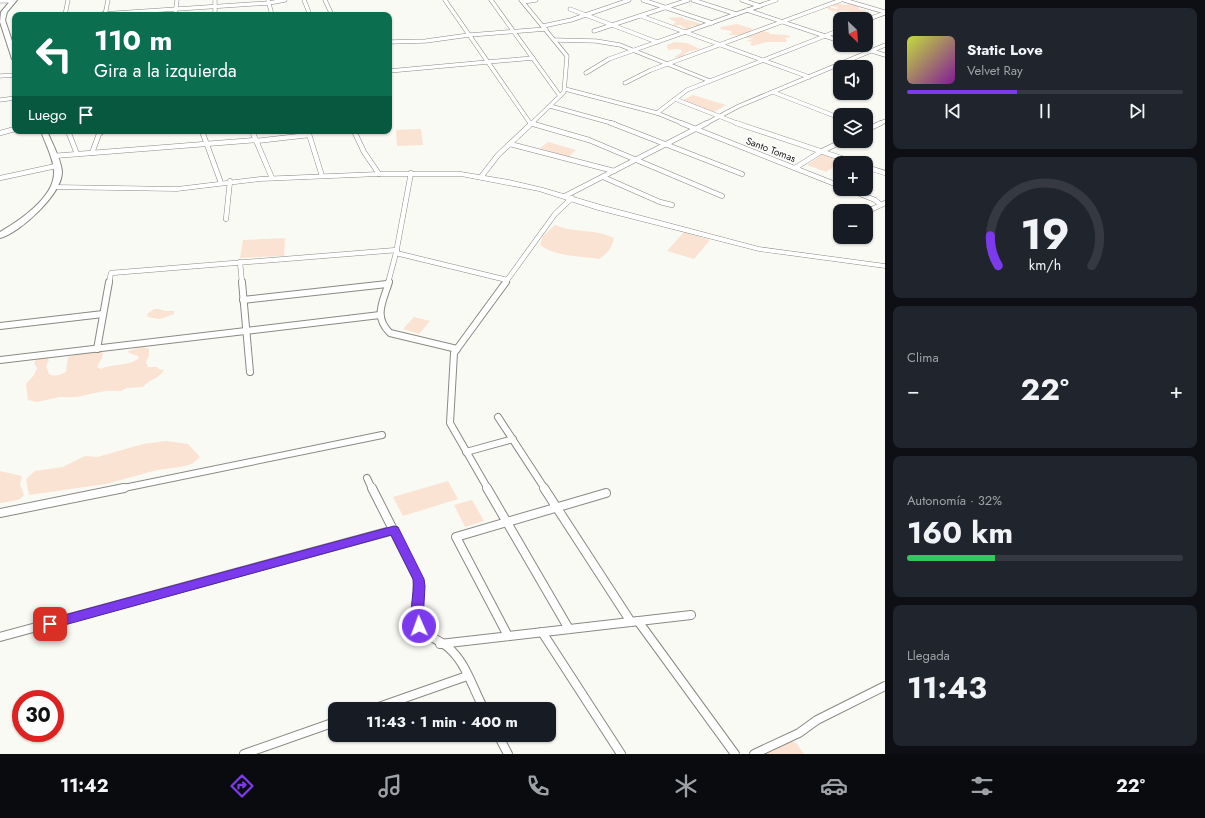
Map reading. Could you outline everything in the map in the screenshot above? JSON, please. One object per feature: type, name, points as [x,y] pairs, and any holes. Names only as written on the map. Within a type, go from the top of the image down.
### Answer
[{"type":"main road","points":[[12,50],[2,20],[3,14],[14,0]]},
{"type":"main road","points":[[0,236],[29,214],[47,197],[54,187],[58,176],[45,134]]},
{"type":"street","points":[[0,1],[14,0]]},
{"type":"street","points":[[66,12],[68,0]]},
{"type":"street","points":[[104,0],[104,12]]},
{"type":"street","points":[[105,12],[108,0]]},
{"type":"street","points":[[175,12],[177,0]]},
{"type":"street","points":[[215,0],[215,12]]},
{"type":"street","points":[[128,12],[285,0]]},
{"type":"street","points":[[304,0],[309,12]]},
{"type":"street","points":[[325,0],[331,12]]},
{"type":"street","points":[[445,0],[531,124],[589,140],[722,196]]},
{"type":"street","points":[[491,0],[560,96]]},
{"type":"street","points":[[522,1],[536,0]]},
{"type":"street","points":[[543,26],[566,22],[585,14],[629,0]]},
{"type":"street","points":[[643,0],[712,23]]},
{"type":"street","points":[[594,31],[688,0]]},
{"type":"street","points":[[693,0],[736,14]]},
{"type":"street","points":[[742,0],[760,6]]},
{"type":"street","points":[[586,73],[604,61],[776,0]]},
{"type":"street","points":[[625,83],[642,74],[668,64],[842,0],[885,13]]},
{"type":"street","points":[[268,1],[271,12]]},
{"type":"street","points":[[481,177],[498,155],[550,106],[565,89],[567,56],[522,1]]},
{"type":"street","points":[[570,9],[657,42]]},
{"type":"street","points":[[747,10],[833,39]]},
{"type":"street","points":[[873,17],[885,13]]},
{"type":"street","points":[[641,16],[809,77]]},
{"type":"street","points":[[392,42],[426,41],[469,35],[546,29]]},
{"type":"street","points":[[657,114],[687,90],[833,33]]},
{"type":"street","points":[[555,40],[606,42],[634,50],[710,81]]},
{"type":"street","points":[[873,50],[885,45]]},
{"type":"street","points":[[568,629],[450,423],[454,353],[568,197],[614,171],[739,106],[869,52]]},
{"type":"street","points":[[873,52],[885,55]]},
{"type":"street","points":[[392,71],[534,58]]},
{"type":"street","points":[[0,76],[12,75]]},
{"type":"street","name":"Santo Tomas","points":[[565,89],[657,114],[833,183]]},
{"type":"street","points":[[773,92],[833,115]]},
{"type":"street","points":[[0,100],[12,98]]},
{"type":"street","points":[[675,99],[719,117],[836,156]]},
{"type":"street","points":[[550,106],[616,124],[742,174]]},
{"type":"street","points":[[873,126],[885,121]]},
{"type":"street","points":[[0,133],[12,131]]},
{"type":"street","points":[[69,134],[77,154]]},
{"type":"street","points":[[92,153],[99,134]]},
{"type":"street","points":[[203,134],[221,183]]},
{"type":"street","points":[[253,134],[272,178]]},
{"type":"street","points":[[53,156],[256,141],[302,134]]},
{"type":"street","points":[[308,134],[322,176]]},
{"type":"street","points":[[355,134],[364,152],[378,174]]},
{"type":"street","points":[[510,144],[614,171]]},
{"type":"street","points":[[795,168],[833,146]]},
{"type":"street","points":[[0,178],[56,166]]},
{"type":"street","points":[[873,169],[885,173]]},
{"type":"street","points":[[411,173],[396,251],[380,315],[382,325],[390,333],[457,349]]},
{"type":"street","points":[[54,187],[172,189],[230,181],[272,178],[411,173],[452,174],[481,177],[528,186],[602,208],[759,249],[885,266]]},
{"type":"street","points":[[603,177],[660,202],[672,205]]},
{"type":"street","points":[[226,219],[230,181]]},
{"type":"street","points":[[865,196],[884,203]]},
{"type":"street","points":[[873,208],[884,203]]},
{"type":"street","points":[[97,349],[111,273],[396,251],[507,280]]},
{"type":"street","points":[[240,262],[245,331],[250,372]]},
{"type":"street","points":[[243,300],[387,284]]},
{"type":"street","points":[[0,326],[104,314]]},
{"type":"street","points":[[0,360],[380,315]]},
{"type":"street","points":[[498,417],[557,508],[635,621],[735,754]]},
{"type":"street","points":[[0,513],[382,435]]},
{"type":"street","points":[[466,452],[513,439]]},
{"type":"street","points":[[367,478],[418,579],[417,621],[419,626],[424,633],[452,651],[480,702]]},
{"type":"street","points":[[508,636],[456,537],[606,493]]},
{"type":"street","points":[[0,637],[394,530]]},
{"type":"street","points":[[440,644],[691,615]]},
{"type":"street","points":[[542,632],[621,754]]},
{"type":"street","points":[[393,702],[466,676]]},
{"type":"street","points":[[754,754],[799,733],[817,720],[885,686]]},
{"type":"street","points":[[244,754],[328,724]]},
{"type":"street","points":[[502,742],[508,754]]},
{"type":"shaded area","points":[[832,1],[844,5],[854,4],[858,5],[859,9],[867,11],[835,12],[828,9],[827,6],[836,9],[839,8],[832,6]]},
{"type":"shaded area","points":[[682,17],[684,19],[702,24],[697,26],[689,25],[692,27],[687,29],[680,25],[672,26],[676,22],[668,18]]},
{"type":"shaded area","points":[[737,24],[753,29],[744,35],[758,30],[768,32],[770,34],[787,35],[791,37],[785,38],[787,41],[786,42],[767,42],[752,46],[750,44],[753,42],[746,41],[754,38],[740,38],[742,35],[728,35],[732,33],[731,31],[720,29],[721,27]]},
{"type":"shaded area","points":[[674,42],[687,43],[700,49],[687,52],[681,58],[674,57],[681,53],[682,50],[668,50],[667,45]]},
{"type":"shaded area","points":[[693,95],[726,105],[714,112],[681,101]]},
{"type":"shaded area","points":[[421,129],[423,145],[397,146],[396,130]]},
{"type":"shaded area","points":[[548,142],[576,150],[568,157],[540,148]]},
{"type":"shaded area","points":[[823,154],[833,158],[833,167],[826,172],[807,165]]},
{"type":"shaded area","points":[[555,225],[607,235],[614,238],[613,242],[609,250],[599,259],[553,252],[540,245],[543,236]]},
{"type":"shaded area","points":[[684,232],[710,240],[694,259],[667,251]]},
{"type":"shaded area","points":[[285,238],[284,256],[240,258],[243,240]]},
{"type":"shaded area","points":[[154,309],[174,311],[174,314],[160,319],[148,317],[147,314]]},
{"type":"shaded area","points":[[414,317],[430,321],[419,334],[403,329]]},
{"type":"shaded area","points":[[142,347],[149,349],[149,355],[146,362],[148,367],[157,367],[164,370],[159,376],[148,382],[143,387],[126,388],[121,391],[105,391],[76,397],[60,397],[37,402],[28,400],[26,384],[34,375],[37,368],[34,363],[37,357],[47,357],[49,360],[46,366],[49,374],[60,375],[66,372],[68,357],[88,352],[103,352],[102,358],[97,367],[101,369],[135,361],[139,358],[138,356],[129,353],[128,351]]},
{"type":"shaded area","points":[[166,441],[188,444],[200,457],[192,464],[157,470],[106,484],[29,495],[26,479],[35,471],[63,467],[85,456],[97,457],[143,444]]},
{"type":"shaded area","points":[[0,471],[22,476],[20,484],[24,495],[20,499],[0,503]]},
{"type":"shaded area","points":[[448,481],[458,499],[403,516],[393,497]]},
{"type":"shaded area","points":[[472,500],[484,521],[465,527],[454,505]]},
{"type":"shaded area","points":[[789,740],[797,744],[804,754],[755,754]]},
{"type":"route","points":[[50,624],[394,530],[418,579],[417,621],[419,626]]}]
